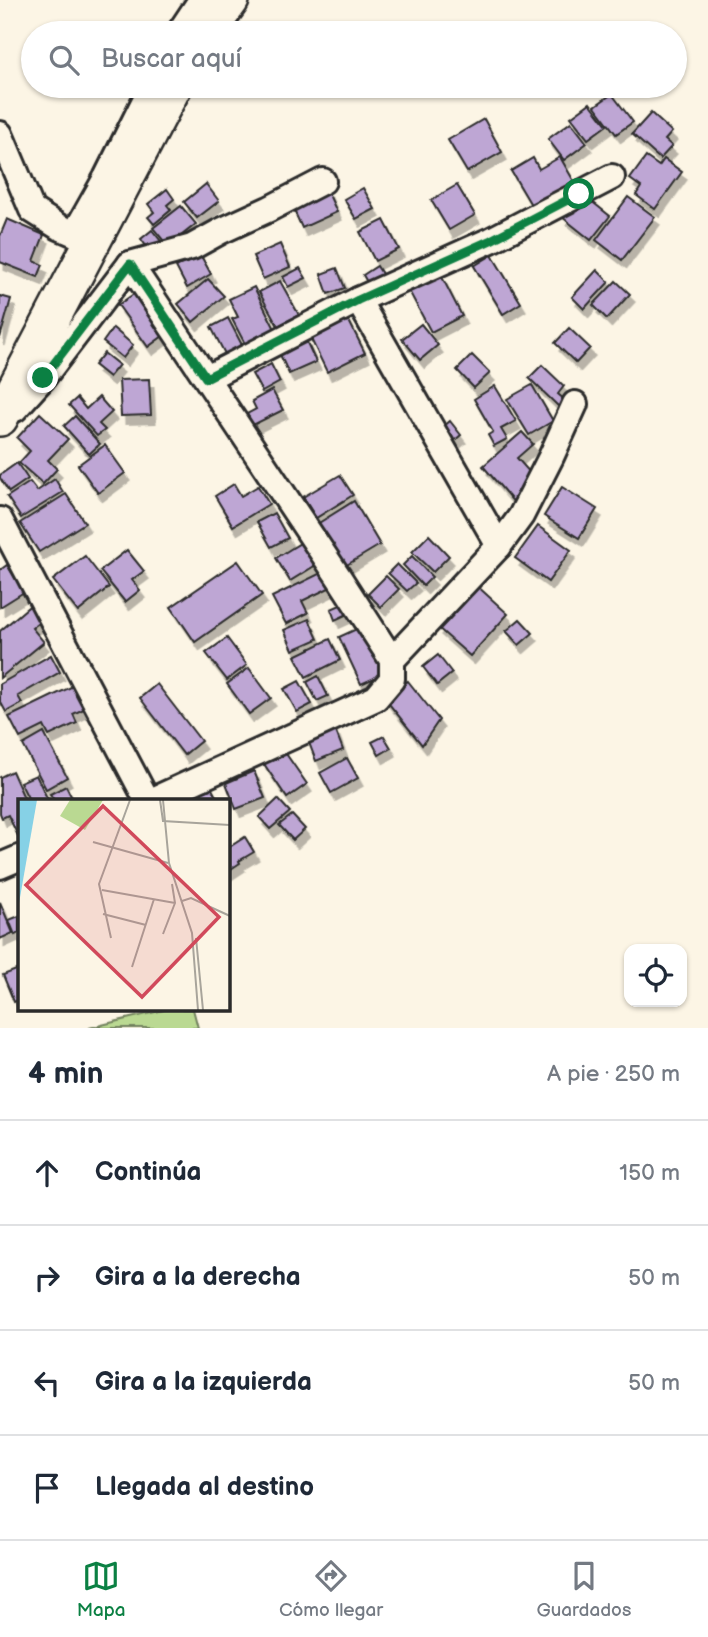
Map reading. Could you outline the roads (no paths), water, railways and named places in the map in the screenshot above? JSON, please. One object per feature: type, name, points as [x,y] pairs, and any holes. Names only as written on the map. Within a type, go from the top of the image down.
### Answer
[{"type":"highway","points":[[215,21],[231,0]]},
{"type":"highway","points":[[0,418],[84,237],[167,98]]},
{"type":"street","points":[[187,21],[201,0]]},
{"type":"street","points":[[0,134],[32,210],[59,228],[84,237],[147,98]]},
{"type":"street","points":[[206,378],[358,300],[491,240],[612,177]]},
{"type":"street","points":[[0,425],[43,378],[130,264],[192,247],[323,181]]},
{"type":"street","points":[[130,264],[392,660],[392,679],[376,698],[155,799]]},
{"type":"street","points":[[358,300],[499,546]]},
{"type":"street","points":[[392,660],[499,546],[521,516],[575,404]]},
{"type":"street","points":[[0,520],[146,799]]},
{"type":"street","points":[[0,866],[18,858]]}]
